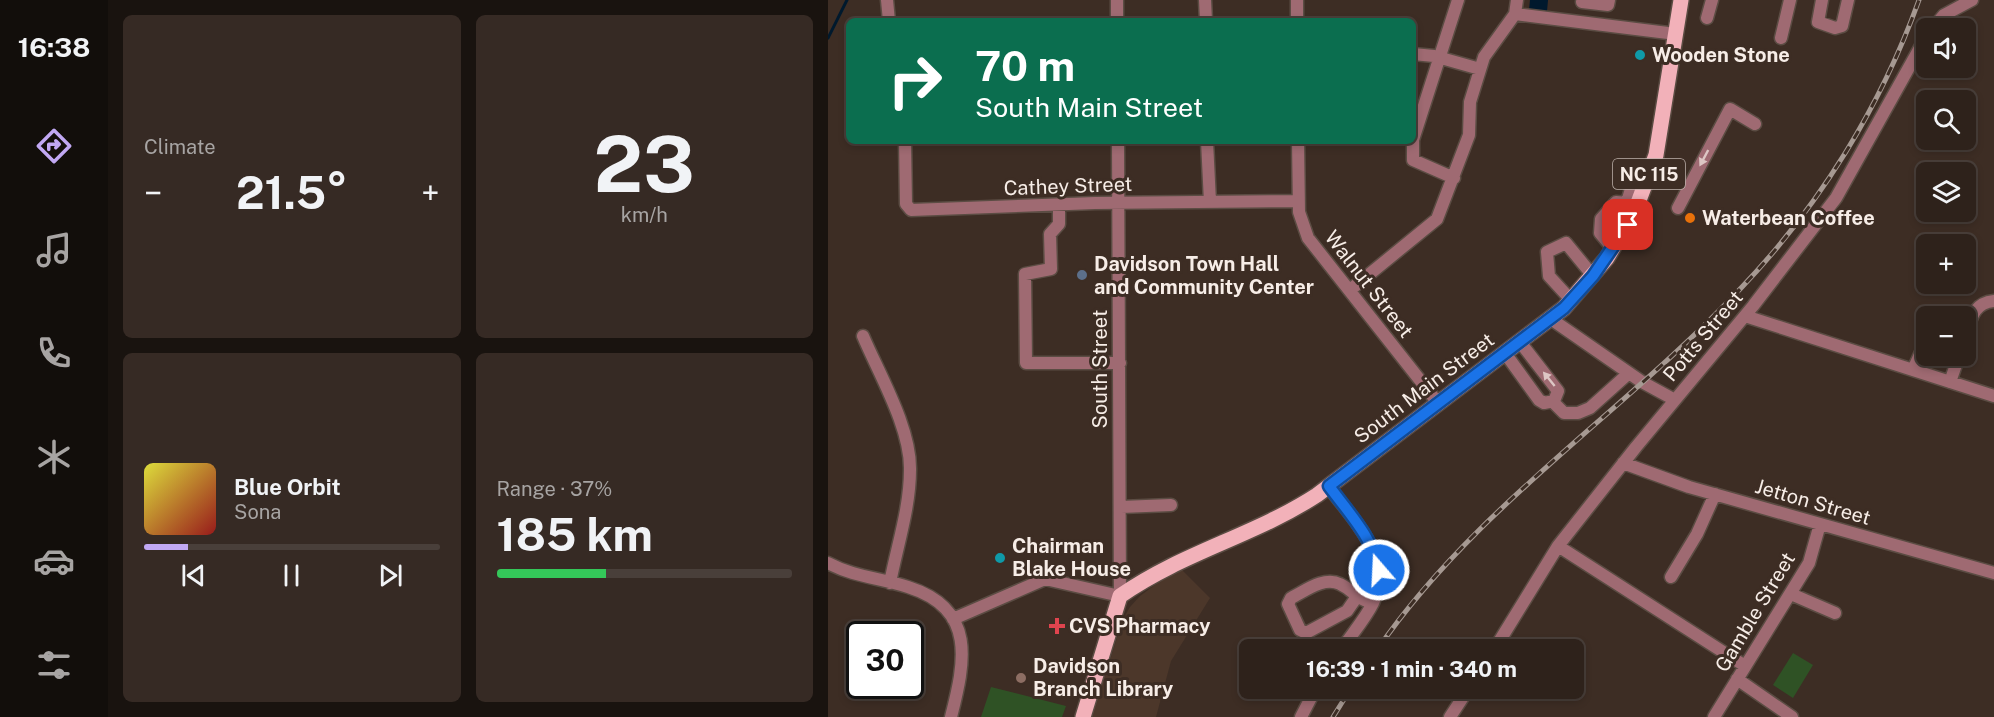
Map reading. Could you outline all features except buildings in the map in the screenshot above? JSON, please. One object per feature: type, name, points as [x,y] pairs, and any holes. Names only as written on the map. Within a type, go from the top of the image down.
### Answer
[{"type":"main road","name":"South Main Street","points":[[1120,596],[1182,559],[1277,520],[1329,486],[1551,319],[1571,300],[1613,249],[1633,203],[1648,177],[1662,125],[1682,0]]},
{"type":"main road","points":[[1083,717],[1120,596]]},
{"type":"street","points":[[887,0],[889,18]]},
{"type":"street","points":[[1117,0],[1118,18]]},
{"type":"street","points":[[1205,0],[1206,18]]},
{"type":"street","points":[[1297,0],[1297,18]]},
{"type":"street","points":[[1416,132],[1458,0]]},
{"type":"street","points":[[1350,290],[1432,225],[1444,205],[1469,135],[1470,102],[1484,57],[1515,14],[1517,0]]},
{"type":"street","points":[[1579,23],[1582,1],[1608,5],[1609,0]]},
{"type":"street","points":[[1707,18],[1712,0]]},
{"type":"street","points":[[1781,38],[1790,0]]},
{"type":"street","points":[[1822,0],[1818,22],[1835,28],[1842,26],[1848,0]]},
{"type":"street","points":[[1941,18],[1972,0]]},
{"type":"street","points":[[1515,14],[1676,34]]},
{"type":"street","points":[[1416,54],[1440,58],[1480,69]]},
{"type":"street","name":"Potts Street","points":[[1501,639],[1558,546],[1623,463],[1745,316],[1841,190],[1916,55]]},
{"type":"street","points":[[1678,208],[1730,109],[1755,124]]},
{"type":"street","name":"Cathey Street","points":[[905,144],[906,204],[911,210],[1119,203],[1298,201]]},
{"type":"street","name":"South Street","points":[[1118,144],[1120,596]]},
{"type":"street","points":[[1207,144],[1210,202]]},
{"type":"street","name":"Walnut Street","points":[[1298,144],[1298,201],[1302,223],[1308,238],[1438,403]]},
{"type":"street","points":[[1413,144],[1413,160],[1454,178]]},
{"type":"street","points":[[1613,249],[1600,233],[1599,224],[1606,210],[1616,202],[1633,203]]},
{"type":"street","points":[[1059,205],[1059,224],[1050,234],[1051,269],[1025,274],[1026,363],[1120,363]]},
{"type":"street","points":[[1571,300],[1549,276],[1547,252],[1566,243],[1593,276]]},
{"type":"street","points":[[1976,308],[1979,304],[1994,301]]},
{"type":"street","points":[[1745,316],[1994,394]]},
{"type":"street","points":[[1551,319],[1629,373],[1675,400]]},
{"type":"street","points":[[863,336],[898,419],[909,456],[909,494],[890,583]]},
{"type":"street","points":[[1520,342],[1558,391],[1553,402]]},
{"type":"street","points":[[1505,353],[1539,400],[1553,402],[1564,413],[1583,412],[1629,373]]},
{"type":"street","points":[[1913,370],[1916,363]]},
{"type":"street","points":[[1950,382],[1956,366]]},
{"type":"street","name":"Jetton Street","points":[[1623,463],[1714,494],[1994,573]]},
{"type":"street","points":[[1329,486],[1367,538],[1376,558],[1379,579],[1373,603],[1348,639]]},
{"type":"street","points":[[1671,577],[1697,534],[1714,494]]},
{"type":"street","points":[[1121,507],[1171,505]]},
{"type":"street","name":"Gamble Street","points":[[1714,717],[1809,563],[1820,524]]},
{"type":"street","points":[[1558,546],[1745,666]]},
{"type":"street","points":[[828,563],[848,573],[923,592],[946,610],[959,633],[963,661],[951,717]]},
{"type":"street","points":[[953,619],[1045,579],[1120,596]]},
{"type":"street","points":[[1356,598],[1347,611],[1306,633],[1300,630],[1288,603],[1291,598],[1326,581],[1340,584],[1356,598],[1373,603]]},
{"type":"street","points":[[1791,594],[1835,613]]},
{"type":"street","points":[[1737,679],[1792,717]]},
{"type":"street","points":[[1301,717],[1310,699]]},
{"type":"street","points":[[1450,717],[1462,699]]},
{"type":"shaded area","points":[[1179,567],[1210,598],[1171,661],[1156,717],[1092,717],[1123,619],[1140,596]]},
{"type":"green space","points":[[1793,653],[1813,665],[1793,698],[1773,685]]},
{"type":"green space","points":[[991,687],[1066,706],[1062,717],[981,717]]},
{"type":"waterway","points":[[828,38],[847,0]]},
{"type":"waterway","points":[[1538,11],[1539,0]]},
{"type":"railway","points":[[1385,639],[1416,598],[1505,505],[1697,333],[1770,255],[1797,222],[1846,152],[1886,78],[1919,0]]},
{"type":"railway","points":[[1333,717],[1344,699]]},
{"type":"place","name":"Wooden Stone","points":[[1640,55]]},
{"type":"place","name":"Waterbean Coffee","points":[[1690,218]]},
{"type":"place","name":"Davidson Town Hall and Community Center","points":[[1082,275]]},
{"type":"place","name":"Chairman Blake House","points":[[1000,558]]},
{"type":"place","name":"CVS Pharmacy","points":[[1057,626]]},
{"type":"place","name":"Davidson Branch Library","points":[[1021,678]]},
{"type":"route","points":[[1379,570],[1367,538],[1329,486],[1564,308],[1607,258],[1628,225]]}]
